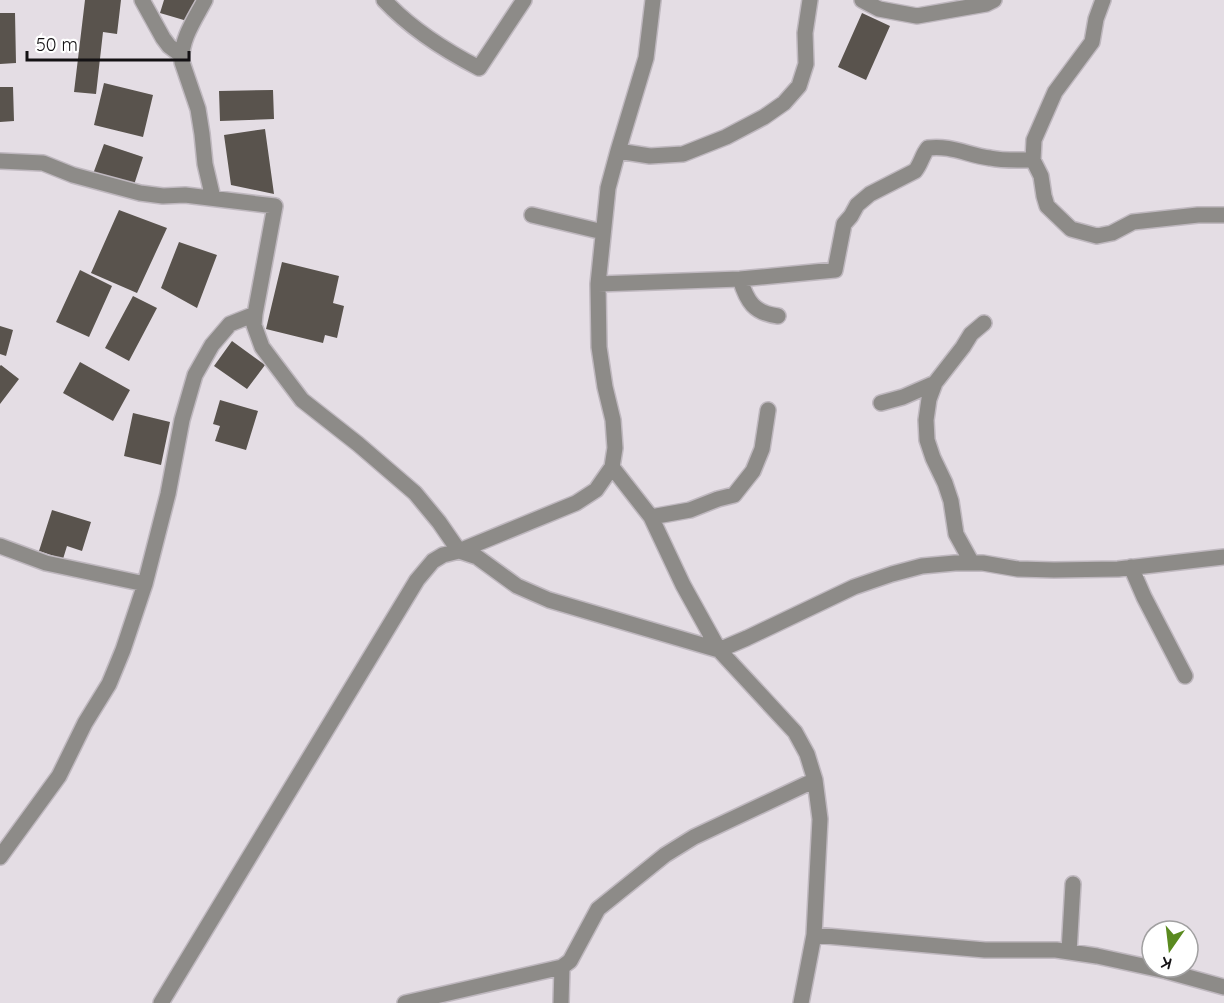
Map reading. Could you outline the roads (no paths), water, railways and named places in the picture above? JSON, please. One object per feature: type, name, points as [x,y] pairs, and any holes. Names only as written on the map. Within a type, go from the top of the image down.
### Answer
[{"type":"street","points":[[142,0],[163,38],[169,46],[182,55]]},
{"type":"street","points":[[205,0],[188,34],[182,62],[198,109],[205,164],[213,198]]},
{"type":"street","points":[[384,0],[396,13],[436,44],[479,68],[524,0]]},
{"type":"street","points":[[161,1003],[417,580],[434,561],[443,555],[459,551],[576,503],[596,490],[612,467],[615,448],[613,420],[599,347],[598,284],[608,188],[646,58],[653,0]]},
{"type":"street","points":[[618,151],[650,156],[683,154],[726,137],[764,117],[784,103],[799,86],[806,64],[805,33],[810,0]]},
{"type":"street","points":[[862,0],[879,9],[917,16],[986,4],[994,0]]},
{"type":"street","points":[[1103,0],[1096,19],[1092,42],[1055,92],[1035,140],[1033,160],[1041,176],[1047,206],[1071,229],[1097,236],[1112,233],[1133,222],[1198,215],[1224,215]]},
{"type":"street","points":[[598,284],[740,279],[835,270],[844,224],[857,206],[870,194],[915,171],[928,148],[949,147],[989,158],[1033,160]]},
{"type":"street","points":[[0,161],[44,164],[74,175],[140,193],[163,196],[185,195],[275,206],[255,314],[254,325],[261,347],[302,400],[415,493],[459,551],[477,557],[517,586],[549,600],[719,650],[854,586],[921,566],[983,563],[1036,570],[1108,569],[1224,557]]},
{"type":"street","points":[[532,215],[603,232]]},
{"type":"street","points":[[740,279],[751,303],[765,314],[778,316]]},
{"type":"street","points":[[0,857],[58,776],[85,723],[109,684],[123,650],[145,584],[168,494],[182,420],[195,375],[212,345],[230,324],[255,314]]},
{"type":"street","points":[[972,563],[956,534],[951,501],[927,440],[926,420],[929,399],[935,383],[971,334],[984,322]]},
{"type":"street","points":[[881,403],[903,397],[935,383]]},
{"type":"street","points":[[651,518],[690,510],[734,495],[753,471],[762,449],[768,410]]},
{"type":"street","points":[[612,467],[651,518],[683,585],[719,650],[795,732],[807,754],[815,780],[820,819],[814,935],[801,1003]]},
{"type":"street","points":[[0,546],[46,563],[145,584]]},
{"type":"street","points":[[1131,567],[1185,676]]},
{"type":"street","points":[[405,1003],[562,967],[570,962],[598,909],[665,855],[694,837],[815,780]]},
{"type":"street","points":[[1069,952],[1073,884]]},
{"type":"street","points":[[814,935],[985,950],[1056,950],[1166,971],[1224,987]]},
{"type":"street","points":[[561,1003],[562,967]]}]
